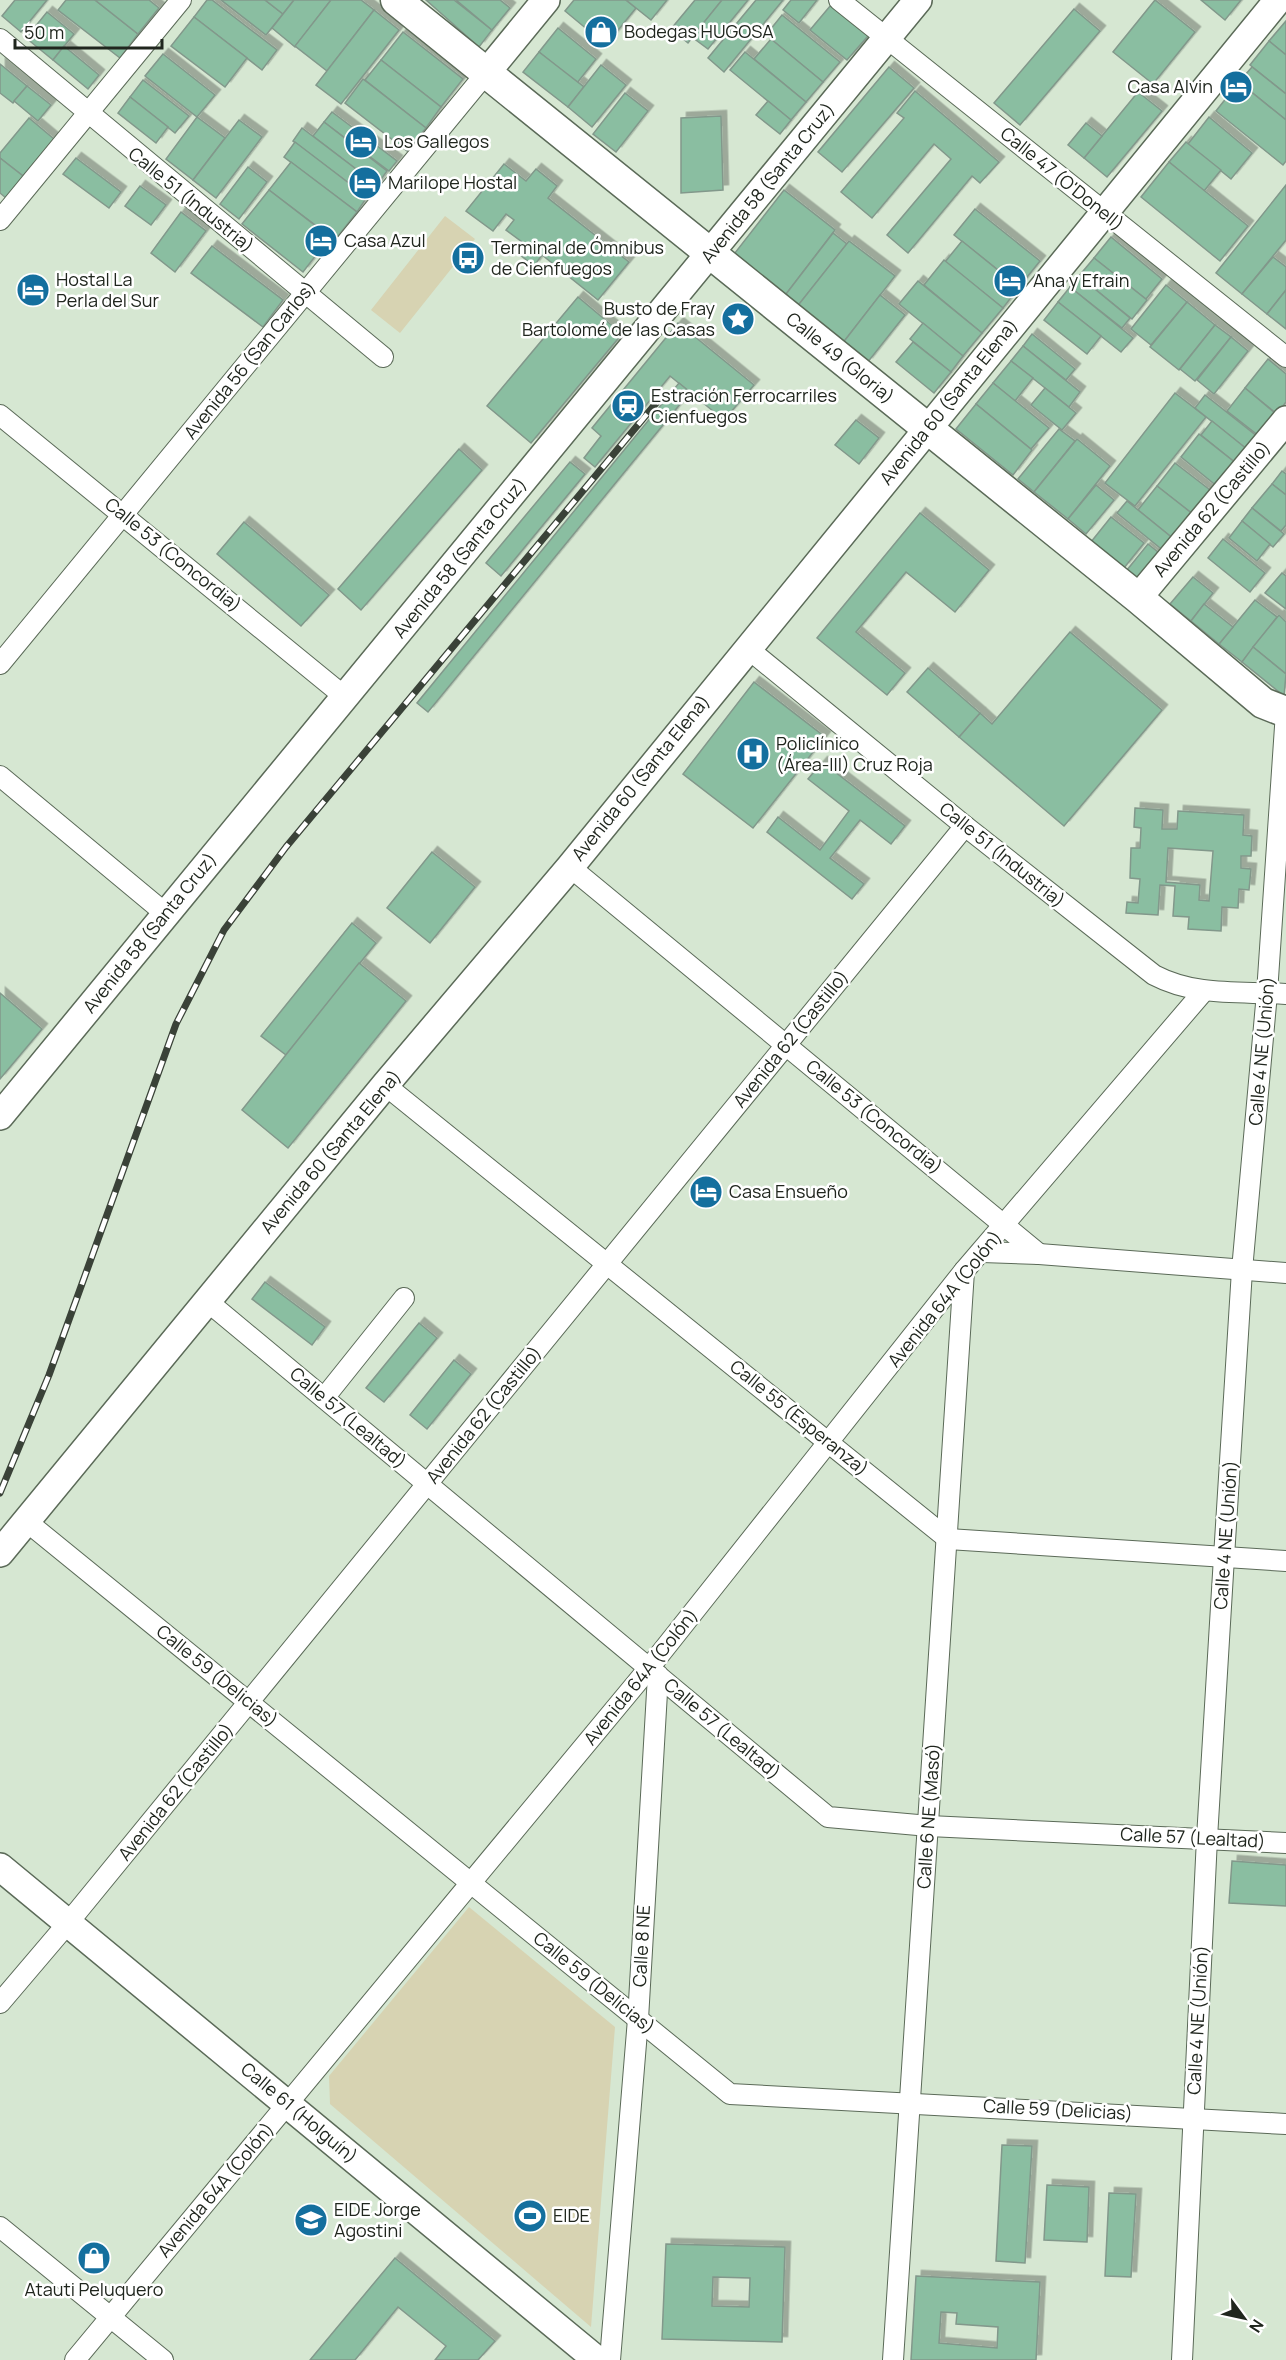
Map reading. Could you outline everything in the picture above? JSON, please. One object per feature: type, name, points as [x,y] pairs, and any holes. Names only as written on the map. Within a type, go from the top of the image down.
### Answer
[{"type":"main road","name":"Calle 49 (Gloria)","points":[[396,0],[1138,598],[1263,703],[1286,712]]},
{"type":"street","points":[[0,220],[181,0]]},
{"type":"street","name":"Avenida 56 (San Carlos)","points":[[0,664],[546,0]]},
{"type":"street","name":"Calle 47 (O'Donell)","points":[[838,0],[1286,357]]},
{"type":"street","name":"Avenida 58 (Santa Cruz)","points":[[0,1116],[918,0]]},
{"type":"street","name":"Avenida 60 (Santa Elena)","points":[[0,1553],[385,1085],[570,867],[746,647],[1278,0]]},
{"type":"street","name":"Calle 51 (Industria)","points":[[0,39],[87,114],[383,357]]},
{"type":"street","name":"Calle 53 (Concordia)","points":[[0,415],[123,513],[345,697]]},
{"type":"street","name":"Avenida 62 (Castillo)","points":[[1138,598],[1286,420]]},
{"type":"street","name":"Calle 51 (Industria)","points":[[746,647],[965,826],[1154,975],[1172,984],[1203,992],[1277,993]]},
{"type":"street","name":"Calle 4 NE (Unión)","points":[[1182,2360],[1207,1838],[1242,1270],[1277,993],[1286,712]]},
{"type":"street","points":[[0,776],[166,914]]},
{"type":"street","name":"Avenida 62 (Castillo)","points":[[0,2003],[68,1923],[965,826]]},
{"type":"street","name":"Calle 53 (Concordia)","points":[[570,867],[1039,1254]]},
{"type":"street","name":"Avenida 64A (Colón)","points":[[75,2360],[471,1883],[654,1672],[964,1271],[1006,1225],[1203,992]]},
{"type":"street","name":"Calle 55 (Esperanza)","points":[[385,1085],[948,1539]]},
{"type":"street","points":[[982,1252],[1039,1254],[1286,1273]]},
{"type":"street","name":"Calle 6 NE (Masó)","points":[[893,2360],[964,1271]]},
{"type":"street","points":[[324,1398],[404,1298]]},
{"type":"street","name":"Calle 57 (Lealtad)","points":[[207,1301],[828,1817],[929,1826],[1286,1843]]},
{"type":"street","name":"Calle 59 (Delicias)","points":[[26,1521],[730,2094],[1193,2117],[1286,2124]]},
{"type":"street","points":[[948,1539],[1286,1561]]},
{"type":"street","name":"Calle 8 NE","points":[[610,2360],[638,2019],[654,1672]]},
{"type":"street","name":"Calle 61 (Holguín)","points":[[0,1867],[597,2360]]},
{"type":"street","points":[[0,2227],[163,2360]]},
{"type":"shaded area","points":[[445,216],[475,239],[400,333],[371,310]]},
{"type":"shaded area","name":"EIDE","points":[[469,1907],[615,2027],[591,2327],[330,2104],[329,2076]]},
{"type":"building","points":[[15,0],[47,0],[21,32],[2,16]]},
{"type":"building","points":[[66,0],[95,0],[138,34],[120,58],[58,10]]},
{"type":"building","points":[[95,0],[149,0],[159,8],[138,34]]},
{"type":"building","points":[[207,0],[212,0],[277,50],[262,70],[194,17]]},
{"type":"building","points":[[221,0],[265,0],[283,14],[266,35]]},
{"type":"building","points":[[265,0],[294,0],[283,14]]},
{"type":"building","points":[[294,0],[331,0],[295,47],[272,28]]},
{"type":"building","points":[[331,0],[361,0],[374,10],[327,71],[295,46]]},
{"type":"building","points":[[426,0],[454,0],[492,30],[479,47]]},
{"type":"building","points":[[456,0],[500,0],[510,8],[492,30]]},
{"type":"building","points":[[574,0],[626,0],[636,8],[606,45],[565,11]]},
{"type":"building","points":[[626,0],[667,0],[651,20]]},
{"type":"building","points":[[695,0],[722,0],[688,43],[671,29]]},
{"type":"building","points":[[722,0],[748,0],[708,49],[692,37]]},
{"type":"building","points":[[756,0],[783,0],[724,72],[708,58]]},
{"type":"building","points":[[791,0],[817,0],[799,23],[783,10]]},
{"type":"building","points":[[1155,0],[1195,32],[1153,84],[1113,52]]},
{"type":"building","points":[[1201,0],[1241,0],[1225,20]]},
{"type":"building","points":[[831,5],[868,36],[847,60],[810,30]]},
{"type":"building","points":[[1074,9],[1100,31],[1020,125],[994,103]]},
{"type":"building","points":[[374,10],[399,30],[341,104],[316,85]]},
{"type":"building","points":[[47,12],[74,34],[53,60],[26,38]]},
{"type":"building","points":[[782,15],[840,62],[823,82],[766,35]]},
{"type":"building","points":[[194,17],[247,58],[225,87],[171,46]]},
{"type":"building","points":[[1286,21],[1286,55],[1269,41]]},
{"type":"building","points":[[558,28],[596,59],[577,83],[539,52]]},
{"type":"building","points":[[403,32],[463,79],[441,107],[381,60]]},
{"type":"building","points":[[771,39],[823,82],[806,102],[754,59]]},
{"type":"building","points":[[1269,41],[1286,55],[1286,94],[1250,65]]},
{"type":"building","points":[[64,46],[99,75],[88,89],[53,60]]},
{"type":"building","points":[[539,52],[584,87],[568,107],[523,72]]},
{"type":"building","points":[[745,52],[806,102],[791,120],[730,70]]},
{"type":"building","points":[[163,54],[215,95],[197,117],[145,76]]},
{"type":"building","points":[[381,60],[441,107],[426,128],[365,80]]},
{"type":"building","points":[[0,64],[27,86],[13,103],[0,93]]},
{"type":"building","points":[[601,65],[626,85],[592,127],[568,107]]},
{"type":"building","points":[[889,67],[914,88],[842,172],[818,152]]},
{"type":"building","points":[[1252,67],[1286,94],[1286,120],[1239,82]]},
{"type":"building","points":[[363,79],[426,128],[407,151],[345,103]]},
{"type":"building","points":[[143,80],[189,116],[175,133],[130,97]]},
{"type":"building","points":[[1239,82],[1286,120],[1286,161],[1283,165],[1216,111]]},
{"type":"building","points":[[27,86],[51,105],[38,121],[14,101]]},
{"type":"building","points":[[915,91],[999,162],[980,183],[972,176],[908,253],[887,235],[951,159],[934,144],[872,218],[841,192],[904,118],[897,113]]},
{"type":"building","points":[[1138,92],[1162,111],[1107,177],[1084,158]]},
{"type":"building","points":[[625,93],[648,111],[616,152],[593,134]]},
{"type":"building","points":[[130,97],[168,127],[156,143],[118,113]]},
{"type":"building","points":[[768,101],[791,120],[780,134],[756,115]]},
{"type":"building","name":"Los Gallegos","points":[[332,112],[397,161],[389,171],[324,122]]},
{"type":"building","points":[[721,116],[723,190],[681,193],[681,118]]},
{"type":"building","points":[[197,117],[225,138],[193,180],[166,159]]},
{"type":"building","points":[[1209,117],[1252,153],[1231,179],[1188,144]]},
{"type":"building","points":[[29,118],[54,139],[23,176],[0,158],[0,153]]},
{"type":"building","points":[[239,120],[262,137],[216,198],[193,180]]},
{"type":"building","points":[[324,122],[387,171],[377,185],[313,136]]},
{"type":"building","points":[[1086,123],[1102,136],[1084,158],[1068,145]]},
{"type":"building","points":[[302,128],[377,185],[367,197],[293,141]]},
{"type":"building","points":[[295,142],[367,197],[357,212],[284,157]]},
{"type":"building","points":[[1186,142],[1221,170],[1204,191],[1169,162]]},
{"type":"building","points":[[0,158],[23,176],[6,198],[0,193]]},
{"type":"building","points":[[76,158],[121,192],[109,208],[63,174]]},
{"type":"building","points":[[291,162],[357,212],[335,240],[269,190]]},
{"type":"building","points":[[1169,162],[1248,226],[1220,261],[1141,197]]},
{"type":"building","points":[[504,164],[526,181],[536,169],[557,186],[548,198],[629,262],[598,300],[542,255],[534,266],[515,251],[522,242],[506,230],[514,220],[506,214],[493,231],[466,211]]},
{"type":"building","points":[[248,167],[267,182],[239,219],[220,204]]},
{"type":"building","points":[[1286,185],[1286,240],[1242,294],[1216,273]]},
{"type":"building","points":[[140,186],[166,205],[151,225],[125,206]]},
{"type":"building","points":[[269,190],[330,237],[303,272],[242,224]]},
{"type":"building","points":[[784,190],[835,230],[783,298],[731,258]]},
{"type":"building","points":[[975,209],[1040,261],[1019,287],[954,235]]},
{"type":"building","points":[[181,212],[206,231],[175,272],[151,253]]},
{"type":"building","points":[[833,233],[847,244],[796,308],[783,298]]},
{"type":"building","points":[[1111,237],[1162,279],[1146,299],[1094,258]]},
{"type":"building","points":[[849,241],[895,276],[842,344],[796,308]]},
{"type":"building","points":[[962,241],[1019,287],[1003,308],[945,262]]},
{"type":"building","points":[[212,246],[283,300],[263,327],[191,273]]},
{"type":"building","points":[[1273,257],[1286,267],[1286,290],[1267,314],[1242,294]]},
{"type":"building","points":[[1094,258],[1147,300],[1132,319],[1079,276]]},
{"type":"building","points":[[944,260],[1003,308],[982,333],[924,285]]},
{"type":"building","points":[[1079,276],[1130,318],[1122,328],[1070,287]]},
{"type":"building","points":[[918,281],[982,333],[963,356],[899,304]]},
{"type":"building","points":[[1166,285],[1187,302],[1151,345],[1131,329]]},
{"type":"building","points":[[1070,287],[1133,338],[1121,352],[1058,302]]},
{"type":"building","points":[[1286,290],[1286,329],[1267,314]]},
{"type":"building","points":[[880,295],[905,315],[867,363],[842,344]]},
{"type":"building","points":[[578,297],[622,334],[531,443],[487,406]]},
{"type":"building","points":[[1058,302],[1101,336],[1087,354],[1044,320]]},
{"type":"building","points":[[1187,302],[1215,325],[1179,370],[1150,347]]},
{"type":"building","name":"Estración Ferrocarriles Cienfuegos","points":[[678,323],[754,385],[724,420],[670,376],[595,467],[584,458],[601,436],[592,428]]},
{"type":"building","points":[[923,323],[963,356],[951,372],[910,339]]},
{"type":"building","points":[[1215,325],[1231,337],[1195,381],[1180,369]]},
{"type":"building","points":[[1032,334],[1075,369],[1066,380],[1023,346]]},
{"type":"building","points":[[1231,337],[1248,351],[1214,394],[1197,380]]},
{"type":"building","points":[[913,342],[951,372],[934,393],[896,362]]},
{"type":"building","points":[[1023,346],[1080,392],[1069,407],[1011,361]]},
{"type":"building","points":[[1268,359],[1286,374],[1286,402],[1277,414],[1245,388]]},
{"type":"building","points":[[1011,361],[1033,378],[1015,401],[993,383]]},
{"type":"building","points":[[679,383],[690,392],[428,712],[417,703]]},
{"type":"building","points":[[993,383],[1049,428],[1031,449],[976,404]]},
{"type":"building","points":[[1045,388],[1076,413],[1062,430],[1031,405]]},
{"type":"building","points":[[1245,388],[1276,414],[1259,436],[1227,411]]},
{"type":"building","points":[[1175,393],[1206,417],[1135,506],[1105,483]]},
{"type":"building","points":[[1205,395],[1258,437],[1248,450],[1195,408]]},
{"type":"building","points":[[976,404],[1032,450],[1013,475],[956,429]]},
{"type":"building","points":[[856,420],[879,438],[859,464],[835,445]]},
{"type":"building","points":[[1212,421],[1248,450],[1237,464],[1201,435]]},
{"type":"building","points":[[1059,429],[1075,441],[1034,492],[1018,479]]},
{"type":"building","points":[[1199,434],[1237,464],[1218,487],[1181,457]]},
{"type":"building","points":[[1077,439],[1110,466],[1068,519],[1034,492]]},
{"type":"building","points":[[459,449],[482,470],[361,610],[338,589]]},
{"type":"building","points":[[570,462],[585,474],[501,576],[486,563]]},
{"type":"building","points":[[1175,463],[1214,493],[1195,516],[1157,486]]},
{"type":"building","points":[[1282,471],[1286,474],[1286,495],[1272,484]]},
{"type":"building","points":[[1272,484],[1286,495],[1286,525],[1281,531],[1252,508]]},
{"type":"building","points":[[1096,485],[1114,500],[1086,534],[1068,519]]},
{"type":"building","points":[[1157,486],[1194,515],[1175,540],[1138,510]]},
{"type":"building","points":[[1127,501],[1175,540],[1165,552],[1117,513]]},
{"type":"building","points":[[1252,508],[1284,534],[1273,547],[1242,521]]},
{"type":"building","points":[[920,513],[989,570],[955,612],[906,572],[856,632],[905,673],[887,695],[817,638]]},
{"type":"building","points":[[1111,517],[1144,543],[1124,568],[1091,542]]},
{"type":"building","points":[[1242,521],[1270,544],[1257,561],[1229,538]]},
{"type":"building","points":[[244,522],[329,595],[301,626],[217,554]]},
{"type":"building","points":[[1223,539],[1265,573],[1250,592],[1208,558]]},
{"type":"building","points":[[1148,544],[1163,556],[1142,582],[1127,570]]},
{"type":"building","points":[[1282,573],[1286,576],[1286,609],[1265,593]]},
{"type":"building","points":[[1193,577],[1213,593],[1191,621],[1170,604]]},
{"type":"building","points":[[1255,600],[1277,617],[1242,662],[1219,644]]},
{"type":"building","points":[[1204,604],[1233,627],[1219,644],[1191,621]]},
{"type":"building","points":[[1279,615],[1286,622],[1286,674],[1253,647]]},
{"type":"building","points":[[1070,632],[1162,710],[1064,826],[959,737],[980,713],[992,724]]},
{"type":"building","points":[[1253,647],[1286,674],[1284,696],[1242,662]]},
{"type":"building","points":[[928,668],[980,713],[959,737],[907,692]]},
{"type":"building","points":[[754,682],[825,737],[753,828],[683,774]]},
{"type":"building","points":[[822,762],[905,826],[891,844],[860,820],[830,858],[864,884],[852,899],[767,832],[778,817],[820,850],[849,811],[808,779]]},
{"type":"building","points":[[1135,808],[1163,810],[1162,829],[1177,829],[1178,811],[1244,815],[1243,835],[1252,836],[1251,856],[1241,856],[1241,868],[1251,869],[1249,890],[1239,889],[1238,908],[1222,907],[1221,931],[1188,929],[1189,917],[1173,916],[1175,886],[1160,885],[1158,915],[1126,913],[1127,902],[1138,903],[1140,879],[1130,878],[1131,848],[1140,848],[1141,828],[1134,827]],"holes":[[[1168,848],[1213,851],[1209,901],[1199,900],[1200,885],[1166,882]]]},
{"type":"building","points":[[432,852],[475,887],[430,943],[387,908]]},
{"type":"building","points":[[352,923],[376,943],[286,1055],[261,1036]]},
{"type":"building","points":[[359,963],[406,1001],[288,1148],[242,1110]]},
{"type":"building","points":[[0,993],[42,1029],[0,1079]]},
{"type":"building","points":[[265,1282],[325,1327],[312,1345],[252,1299]]},
{"type":"building","points":[[419,1323],[437,1338],[384,1402],[366,1388]]},
{"type":"building","points":[[454,1360],[471,1374],[427,1429],[410,1415]]},
{"type":"building","points":[[1232,1861],[1286,1865],[1286,1906],[1229,1903]]},
{"type":"building","points":[[1002,2145],[1032,2146],[1025,2263],[996,2261]]},
{"type":"building","points":[[1047,2185],[1089,2187],[1087,2242],[1044,2240]]},
{"type":"building","points":[[1109,2193],[1136,2194],[1131,2277],[1105,2276]]},
{"type":"building","points":[[666,2244],[785,2247],[782,2342],[662,2339]],"holes":[[[713,2277],[750,2278],[749,2307],[712,2306]]]},
{"type":"building","points":[[395,2258],[495,2341],[478,2360],[435,2360],[446,2346],[398,2307],[355,2360],[310,2360]]},
{"type":"building","points":[[916,2276],[1040,2282],[1036,2360],[911,2360]],"holes":[[[941,2312],[957,2313],[956,2324],[998,2327],[997,2348],[939,2343]]]},
{"type":"railway","points":[[0,1493],[49,1375],[176,1024],[224,930],[286,847],[662,396]]},
{"type":"place","name":"Bodegas HUGOSA","points":[[601,32]]},
{"type":"place","name":"Casa Alvin","points":[[1236,87]]},
{"type":"place","name":"Los Gallegos","points":[[361,142]]},
{"type":"place","name":"Marilope Hostal","points":[[365,183]]},
{"type":"place","name":"Casa Azul","points":[[321,241]]},
{"type":"place","name":"Terminal de Ómnibus de Cienfuegos","points":[[468,258]]},
{"type":"place","name":"Ana y Efrain","points":[[1010,281]]},
{"type":"place","name":"Hostal La Perla del Sur","points":[[33,290]]},
{"type":"place","name":"Busto de Fray Bartolomé de las Casas","points":[[738,319]]},
{"type":"place","name":"Estración Ferrocarriles Cienfuegos","points":[[628,406]]},
{"type":"place","name":"Policlínico (Área-III) Cruz Roja","points":[[753,754]]},
{"type":"place","name":"Casa Ensueño","points":[[706,1192]]},
{"type":"place","name":"EIDE","points":[[530,2216]]},
{"type":"place","name":"EIDE Jorge Agostini","points":[[311,2220]]},
{"type":"place","name":"Atauti Peluquero","points":[[94,2258]]}]
